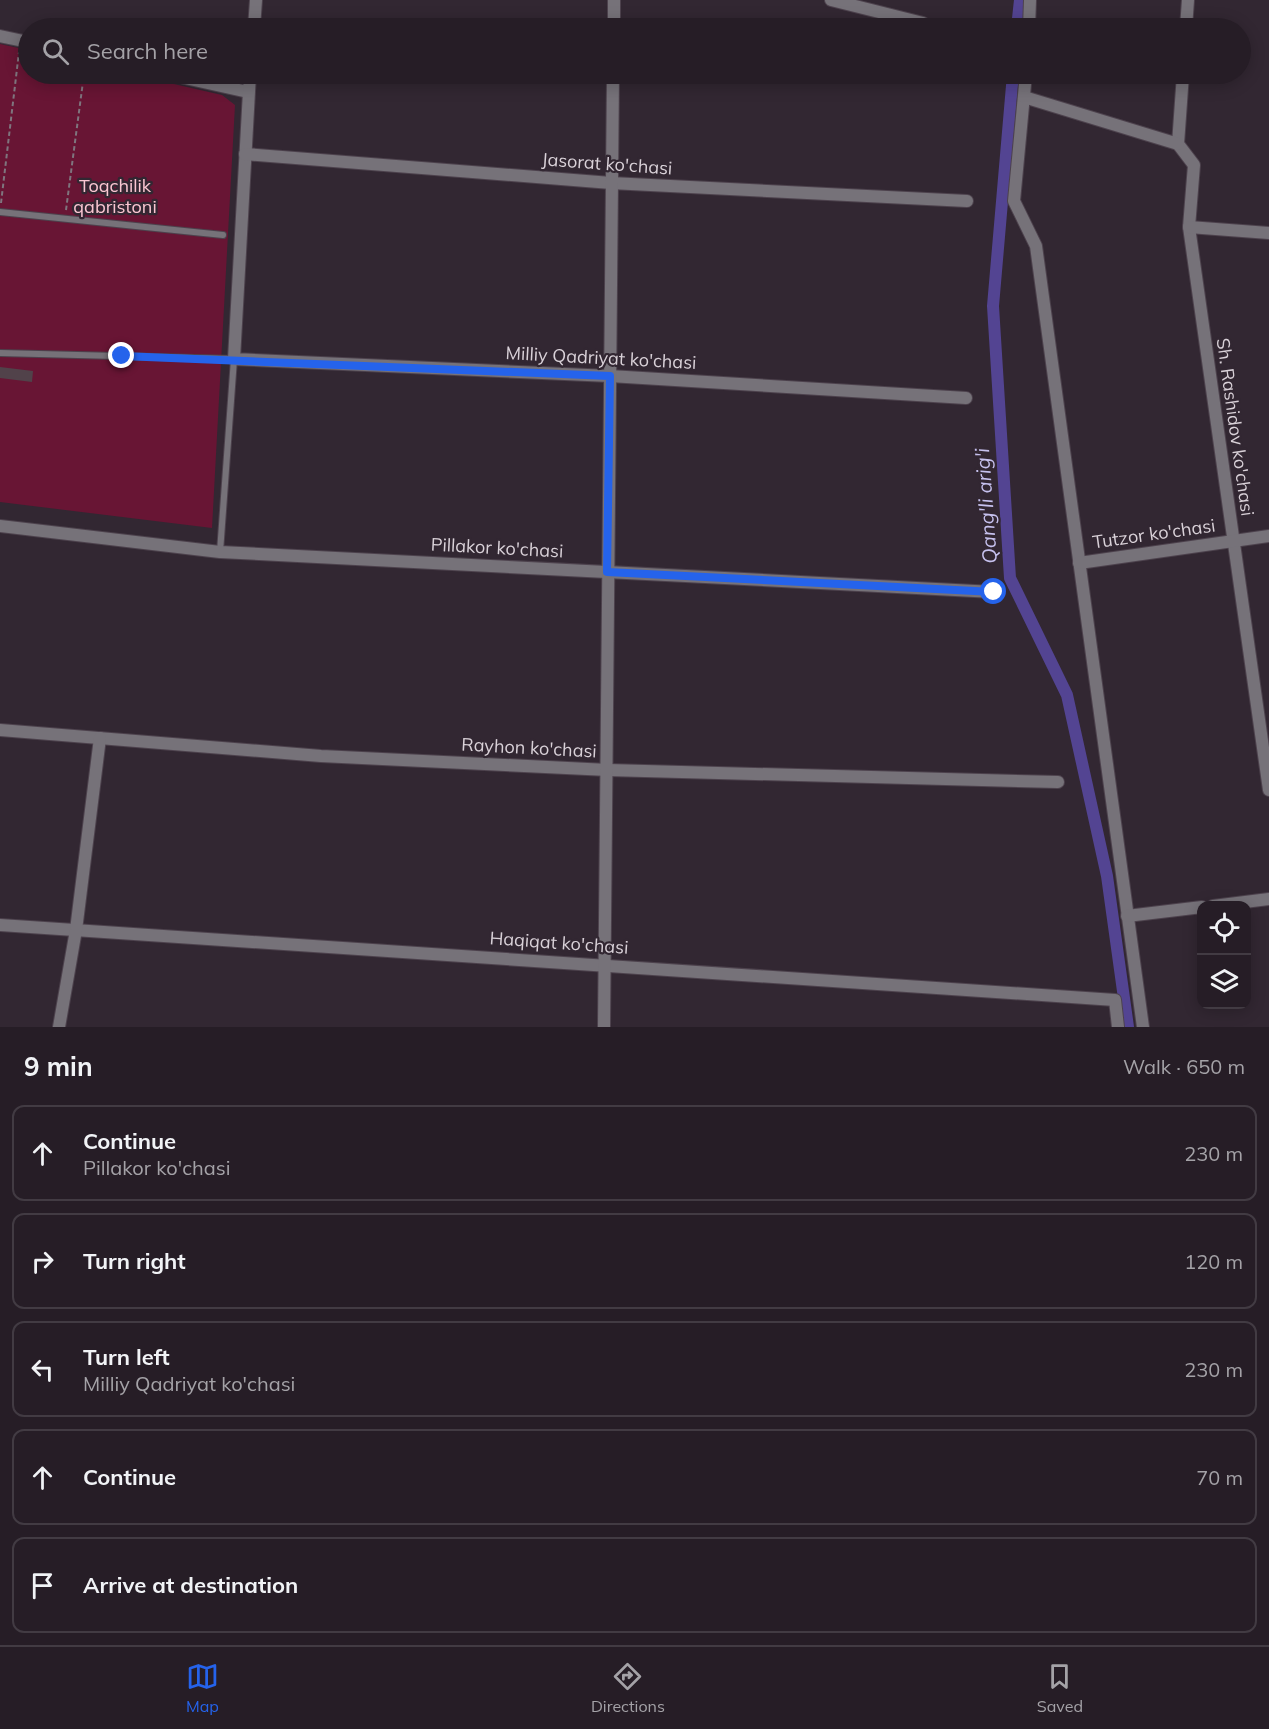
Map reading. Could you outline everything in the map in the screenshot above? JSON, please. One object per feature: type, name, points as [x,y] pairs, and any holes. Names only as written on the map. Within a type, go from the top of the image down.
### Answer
[{"type":"street","points":[[255,18],[256,0]]},
{"type":"street","points":[[614,0],[614,18]]},
{"type":"street","points":[[831,0],[902,18]]},
{"type":"street","points":[[1029,18],[1030,0]]},
{"type":"street","points":[[1187,18],[1188,0]]},
{"type":"street","points":[[0,36],[18,40]]},
{"type":"street","points":[[212,84],[248,92]]},
{"type":"street","points":[[234,359],[249,84]]},
{"type":"street","points":[[604,1027],[613,84]]},
{"type":"street","points":[[1025,84],[1014,201],[1036,246],[1143,1027]]},
{"type":"street","points":[[1024,97],[1178,144],[1182,84]]},
{"type":"street","name":"Sh. Rashidov ko'chasi","points":[[1178,144],[1194,165],[1189,226],[1269,790]]},
{"type":"street","name":"Jasorat ko'chasi","points":[[245,154],[611,183],[967,201]]},
{"type":"street","points":[[1189,226],[1269,233]]},
{"type":"street","name":"Milliy Qadriyat ko'chasi","points":[[234,359],[610,376],[966,398]]},
{"type":"street","name":"Pillakor ko'chasi","points":[[0,526],[220,552],[994,592]]},
{"type":"street","name":"Tutzor ko'chasi","points":[[1079,562],[1269,536]]},
{"type":"street","name":"Rayhon ko'chasi","points":[[0,730],[321,756],[608,770],[1058,782]]},
{"type":"street","points":[[60,1027],[76,930],[100,738]]},
{"type":"street","points":[[1251,901],[1269,899]]},
{"type":"street","points":[[1128,916],[1197,908]]},
{"type":"street","name":"Haqiqat ko'chasi","points":[[0,925],[1115,1000],[1118,1027]]},
{"type":"lane","points":[[0,211],[223,235]]},
{"type":"lane","points":[[0,353],[234,359],[220,552]]},
{"type":"path","points":[[0,211],[18,60]]},
{"type":"path","points":[[65,218],[83,84]]},
{"type":"green space","name":"Toqchilik qabristoni","points":[[0,44],[18,48],[18,84],[174,84],[222,95],[235,105],[212,528],[0,502]]},
{"type":"building","points":[[0,367],[33,371],[32,382],[0,378]]},
{"type":"waterway","name":"Qang'li arig'i","points":[[1018,18],[1020,0]]},
{"type":"waterway","name":"Qang'li arig'i","points":[[1012,84],[993,306],[1010,578],[1067,695],[1107,876],[1128,1027]]},
{"type":"route","points":[[122,356],[221,358],[610,376],[607,572],[994,592]]}]
